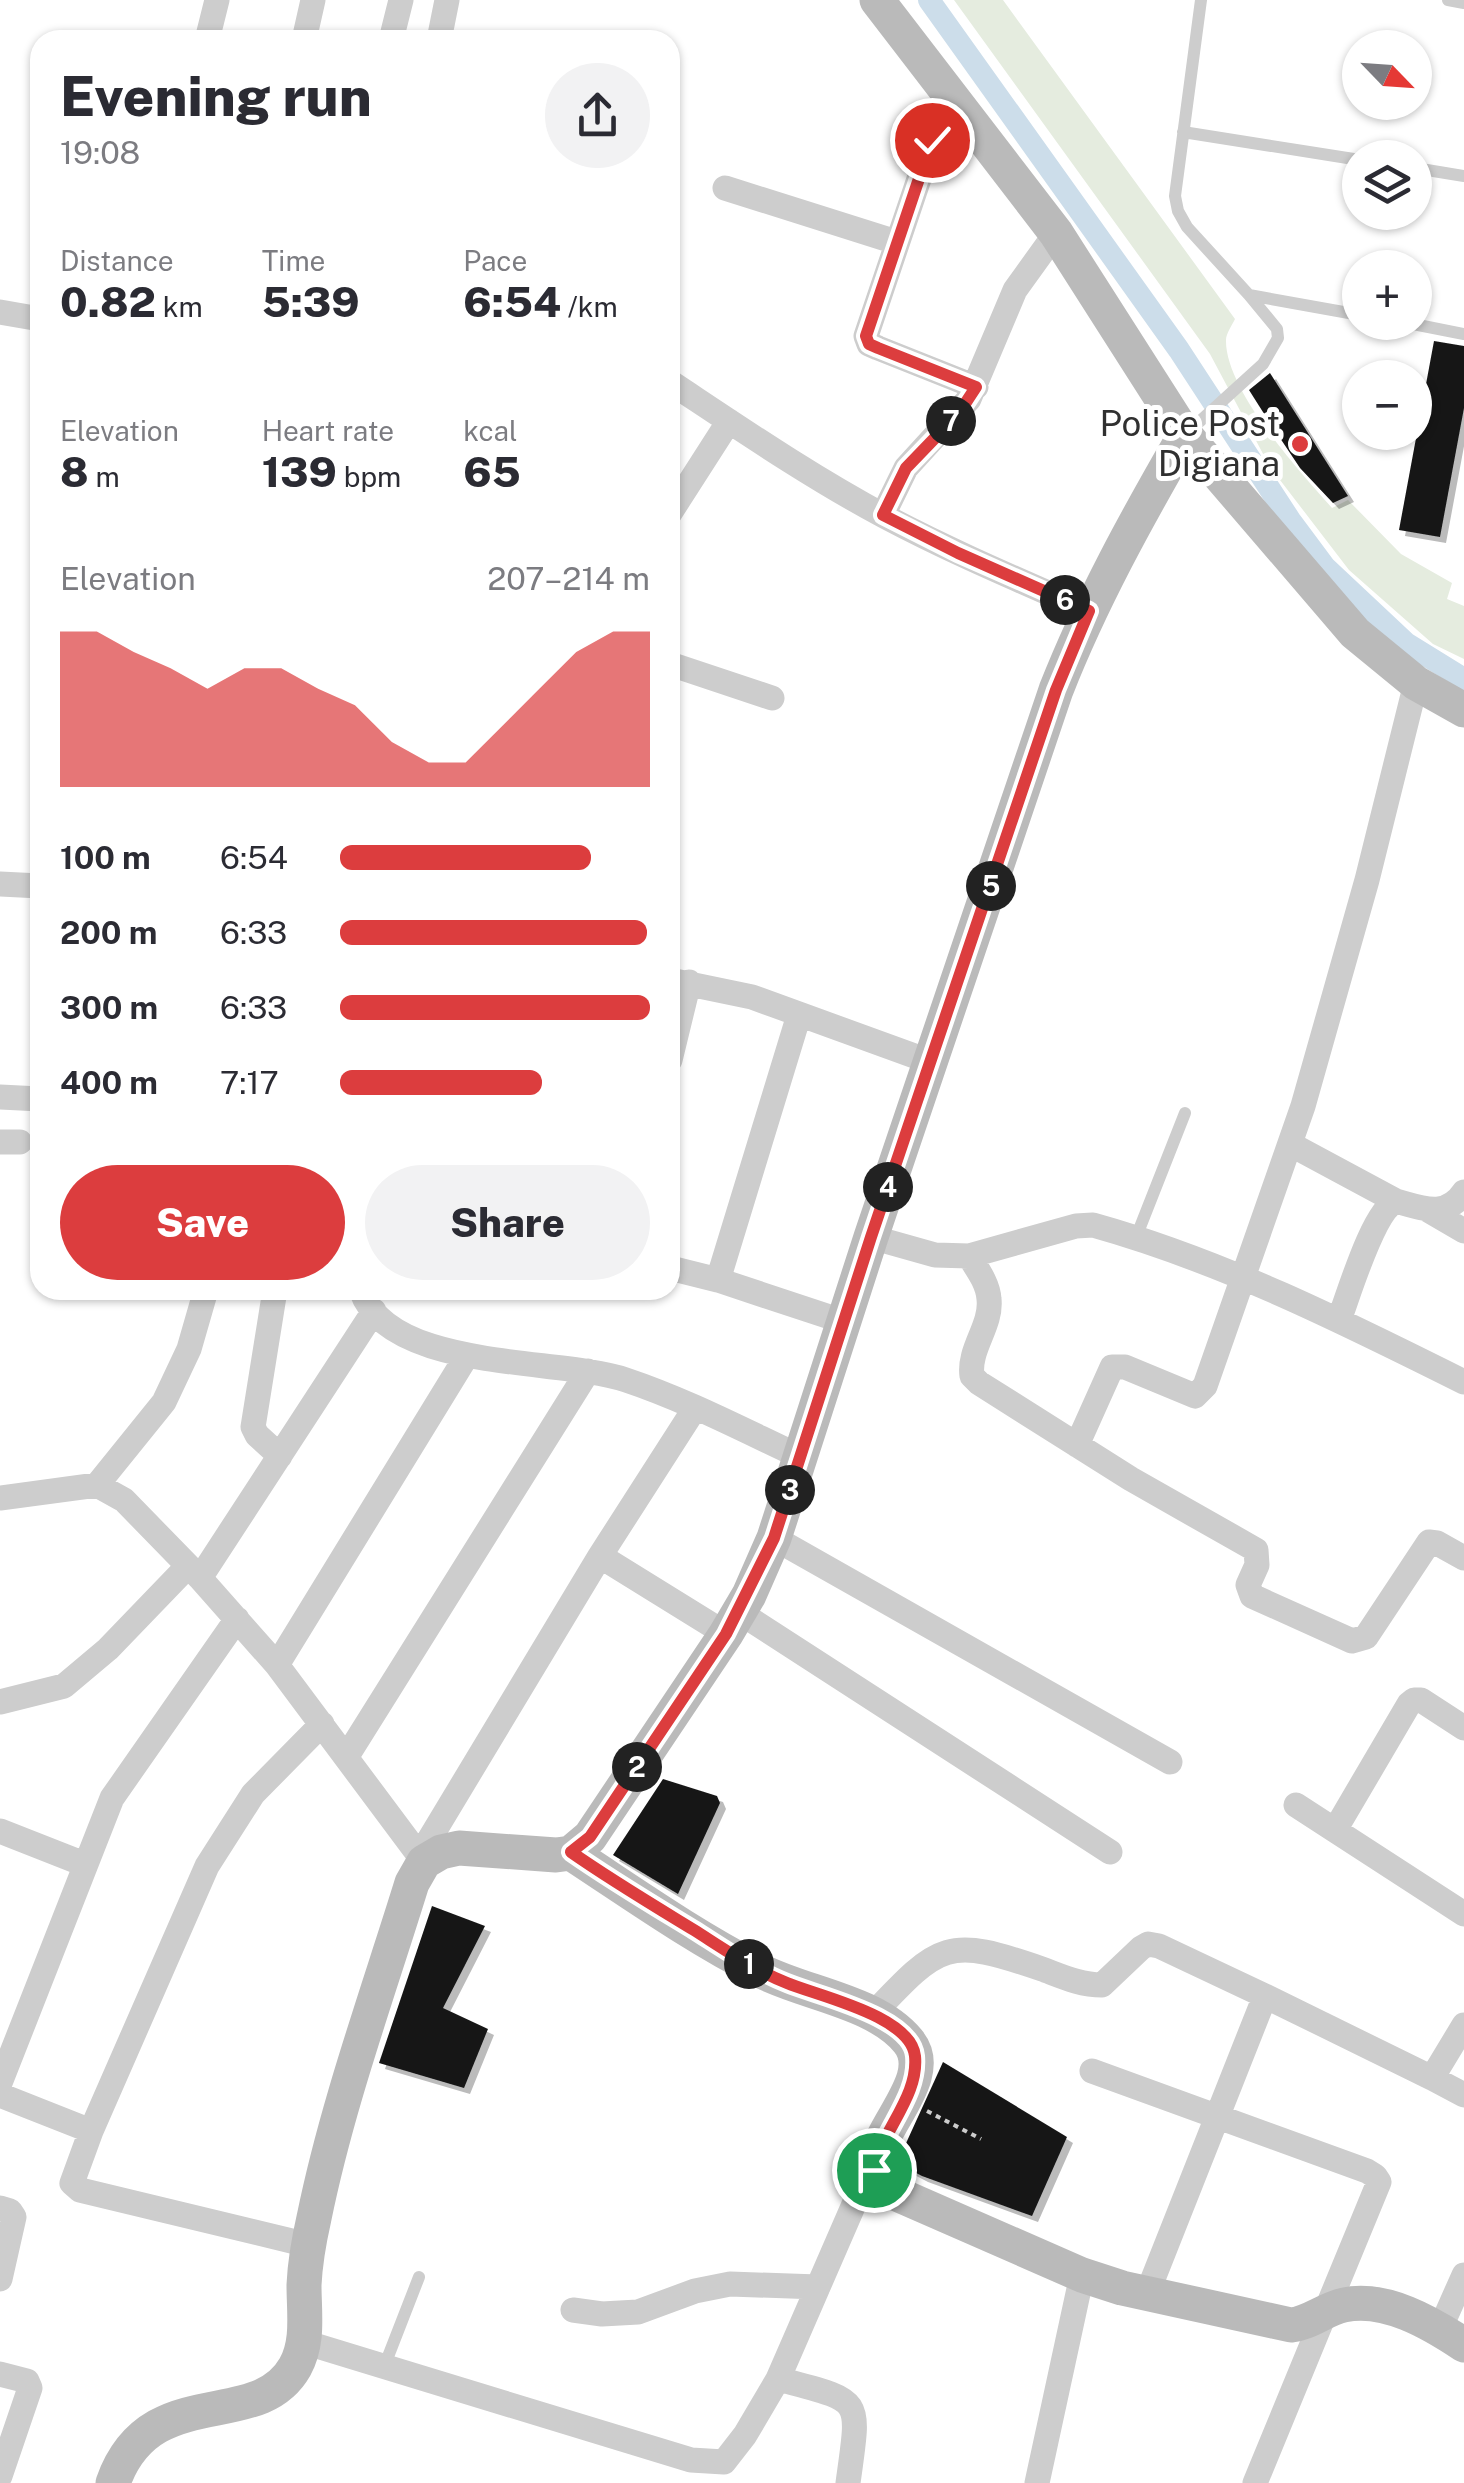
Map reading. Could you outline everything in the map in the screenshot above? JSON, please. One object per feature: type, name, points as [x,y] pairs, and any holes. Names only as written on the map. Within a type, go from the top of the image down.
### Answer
[{"type":"street","points":[[209,30],[217,0]]},
{"type":"street","points":[[306,30],[312,0]]},
{"type":"street","points":[[394,30],[401,0]]},
{"type":"street","points":[[441,30],[448,0]]},
{"type":"street","points":[[877,0],[1355,633],[1416,683],[1464,710]]},
{"type":"street","points":[[948,92],[869,324],[869,344],[976,387]]},
{"type":"street","points":[[725,188],[896,242]]},
{"type":"street","points":[[883,515],[906,468],[959,413],[976,387],[1016,290],[1056,233]]},
{"type":"street","points":[[0,312],[30,317]]},
{"type":"street","points":[[680,389],[779,455],[883,515],[1089,611]]},
{"type":"street","points":[[680,497],[729,421]]},
{"type":"street","points":[[422,1859],[459,1848],[538,1855],[571,1852],[590,1837],[732,1623],[774,1538],[1056,690],[1128,533],[1197,423]]},
{"type":"street","points":[[680,667],[772,698]]},
{"type":"street","points":[[1076,1445],[1112,1367],[1125,1367],[1186,1394],[1200,1394],[1290,1144],[1368,880],[1416,683]]},
{"type":"street","points":[[0,884],[30,886]]},
{"type":"street","points":[[680,981],[752,997],[931,1062]]},
{"type":"street","points":[[718,1280],[799,1015]]},
{"type":"street","points":[[0,1097],[30,1099]]},
{"type":"street","points":[[1290,1144],[1396,1201],[1428,1210],[1464,1231]]},
{"type":"street","points":[[1428,1210],[1444,1210],[1464,1192]]},
{"type":"street","points":[[1340,1320],[1376,1224],[1388,1204],[1396,1201]]},
{"type":"street","points":[[871,1237],[935,1255],[969,1256],[1076,1226],[1093,1226],[1242,1278],[1340,1320],[1464,1382]]},
{"type":"street","points":[[969,1256],[986,1286],[990,1306],[974,1356],[972,1376],[1076,1445],[1256,1550],[1257,1565],[1248,1585],[1252,1596],[1352,1641],[1366,1637],[1429,1542],[1464,1558]]},
{"type":"street","points":[[680,1270],[845,1322]]},
{"type":"street","points":[[98,1485],[164,1402],[189,1349],[203,1300]]},
{"type":"street","points":[[274,1300],[253,1427],[280,1456]]},
{"type":"street","points":[[0,1702],[64,1686],[193,1572],[280,1456],[367,1300],[410,1337],[466,1357],[588,1371],[626,1380],[801,1457]]},
{"type":"street","points":[[277,1665],[466,1357]]},
{"type":"street","points":[[346,1756],[588,1371]]},
{"type":"street","points":[[114,2483],[120,2463],[145,2432],[164,2422],[259,2397],[294,2370],[304,2342],[308,2246],[323,2176],[412,1882],[600,1556],[695,1408]]},
{"type":"street","points":[[0,1498],[98,1485],[124,1500],[277,1665],[422,1859]]},
{"type":"street","points":[[774,1538],[1170,1762]]},
{"type":"street","points":[[600,1556],[732,1623],[1110,1852]]},
{"type":"street","points":[[0,2083],[112,1798],[237,1620]]},
{"type":"street","points":[[1336,1830],[1409,1704],[1421,1700],[1464,1728]]},
{"type":"street","points":[[308,2246],[76,2188],[73,2176],[207,1866],[253,1794],[322,1724]]},
{"type":"street","points":[[1296,1805],[1464,1914]]},
{"type":"street","points":[[0,1831],[84,1864]]},
{"type":"street","points":[[304,2342],[555,2422],[706,2462],[724,2462],[735,2450],[778,2380],[877,2150],[905,2100],[916,2057],[912,2045],[873,2014],[757,1970],[571,1852]]},
{"type":"street","points":[[873,2014],[916,1968],[953,1950],[990,1951],[1083,1984],[1102,1985],[1148,1944],[1265,1996],[1464,2095]]},
{"type":"street","points":[[1148,2294],[1265,1996]]},
{"type":"street","points":[[1432,2078],[1464,2025]]},
{"type":"street","points":[[1092,2071],[1376,2176],[1379,2182],[1255,2483]]},
{"type":"street","points":[[0,2096],[91,2131]]},
{"type":"street","points":[[877,2150],[874,2170],[878,2183],[890,2191],[1082,2275],[1148,2294],[1291,2325],[1344,2305],[1381,2305],[1452,2337],[1464,2275]]},
{"type":"street","points":[[0,2208],[14,2216],[0,2279]]},
{"type":"street","points":[[1037,2483],[1082,2275]]},
{"type":"street","points":[[573,2310],[602,2314],[638,2312],[695,2291],[730,2284],[818,2287]]},
{"type":"street","points":[[0,2374],[27,2382],[30,2388],[0,2476]]},
{"type":"street","points":[[778,2380],[835,2394],[853,2408],[856,2422],[848,2483]]},
{"type":"lane","points":[[1197,423],[1263,364],[1278,338],[1277,329],[1187,227],[1178,211],[1176,179],[1202,0]]},
{"type":"lane","points":[[1448,0],[1464,3]]},
{"type":"lane","points":[[1183,132],[1342,157]]},
{"type":"lane","points":[[1432,171],[1464,176]]},
{"type":"lane","points":[[1249,295],[1342,312]]},
{"type":"lane","points":[[1432,328],[1464,334]]},
{"type":"lane","points":[[1135,1240],[1184,1113]]},
{"type":"lane","points":[[384,2367],[419,2276]]},
{"type":"path","points":[[905,2100],[981,2139]]},
{"type":"shaded area","points":[[954,0],[1003,0],[1235,319],[1226,338],[1229,360],[1251,406],[1284,452],[1332,508],[1348,500],[1401,554],[1452,583],[1447,599],[1464,606],[1464,659],[1433,644],[1349,570],[1270,467],[1210,354]]},
{"type":"building","points":[[1434,341],[1464,346],[1464,408],[1440,537],[1399,530],[1414,450],[1432,450],[1430,360]]},
{"type":"building","name":"Police Post Digiana","points":[[1270,373],[1348,496],[1333,503],[1300,468],[1268,420],[1249,390]]},
{"type":"building","points":[[663,1779],[717,1796],[720,1803],[678,1894],[613,1855]]},
{"type":"building","points":[[432,1906],[485,1926],[443,2008],[488,2029],[464,2088],[379,2063]]},
{"type":"building","points":[[943,2062],[1067,2137],[1032,2216],[897,2163]]},
{"type":"waterway","points":[[929,0],[1179,350],[1325,567],[1406,643],[1464,679]]},
{"type":"place","name":"Police Post Digiana","points":[[1300,444]]},
{"type":"route","points":[[874,2170],[877,2150],[905,2100],[913,2076],[916,2057],[912,2045],[873,2014],[757,1970],[571,1852],[590,1837],[710,1661],[749,1595],[774,1538],[1056,690],[1089,611],[883,515],[906,468],[959,413],[976,387],[869,344],[866,336],[932,140]]}]
